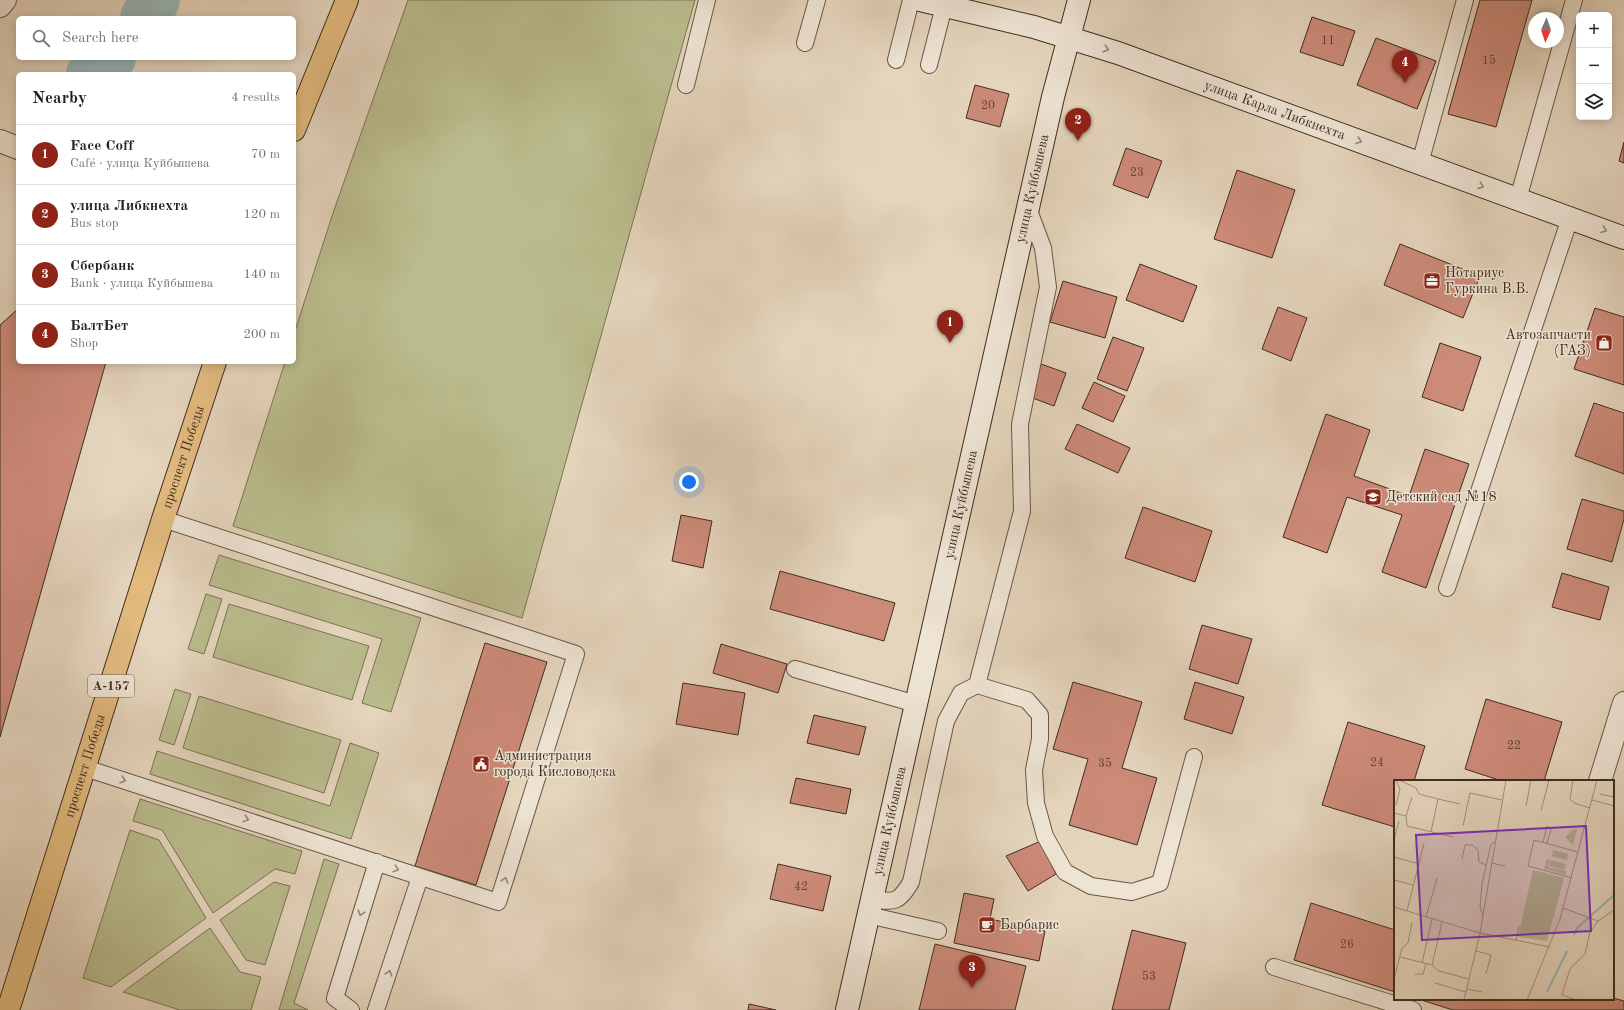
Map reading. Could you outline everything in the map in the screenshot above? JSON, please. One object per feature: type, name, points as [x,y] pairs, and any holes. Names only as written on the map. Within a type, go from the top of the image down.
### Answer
[{"type":"main road","points":[[296,125],[347,0]]},
{"type":"main road","name":"проспект Победы","points":[[8,1010],[163,519],[214,364]]},
{"type":"street","points":[[0,6],[5,0]]},
{"type":"street","name":"улица Карла Либкнехта","points":[[920,0],[1034,27],[1118,53],[1624,238]]},
{"type":"street","name":"улица Куйбышева","points":[[847,1010],[1053,98],[1079,0]]},
{"type":"street","points":[[0,140],[16,147]]},
{"type":"street","points":[[1600,780],[1619,735],[1624,702]]},
{"type":"lane","points":[[686,85],[707,0]]},
{"type":"lane","points":[[805,43],[817,0]]},
{"type":"lane","points":[[896,60],[911,0]]},
{"type":"lane","points":[[1420,163],[1466,0]]},
{"type":"lane","points":[[1518,199],[1574,0]]},
{"type":"lane","points":[[929,65],[944,6]]},
{"type":"lane","points":[[976,685],[1022,511],[1020,424],[1048,287],[1043,248],[1028,208]]},
{"type":"lane","points":[[1447,588],[1570,218]]},
{"type":"lane","points":[[85,768],[498,902],[576,654],[163,519]]},
{"type":"lane","points":[[795,669],[916,704]]},
{"type":"lane","points":[[870,907],[889,902],[903,896],[912,882],[946,721],[961,693],[976,685],[1027,700],[1040,715],[1040,739],[1034,770],[1036,803],[1045,836],[1065,872],[1091,886],[1132,892],[1160,883],[1194,757]]},
{"type":"lane","points":[[351,1010],[335,998],[377,862]]},
{"type":"lane","points":[[376,1010],[420,877]]},
{"type":"lane","points":[[870,907],[938,932]]},
{"type":"lane","points":[[1274,967],[1413,1010]]},
{"type":"green space","points":[[408,0],[695,0],[522,618],[233,526],[284,364],[296,364],[296,328],[333,213]]},
{"type":"green space","points":[[219,555],[421,618],[391,712],[362,703],[382,639],[209,585]]},
{"type":"green space","points":[[206,594],[222,599],[204,654],[188,649]]},
{"type":"green space","points":[[229,604],[369,646],[352,700],[213,657]]},
{"type":"green space","points":[[175,689],[191,694],[174,745],[159,740]]},
{"type":"green space","points":[[199,696],[341,740],[324,793],[183,748]]},
{"type":"green space","points":[[350,743],[379,753],[351,839],[150,774],[157,751],[330,806]]},
{"type":"green space","points":[[140,799],[302,851],[295,874],[275,869],[213,913],[162,830],[133,821]]},
{"type":"green space","points":[[130,830],[159,840],[206,918],[111,987],[83,978]]},
{"type":"green space","points":[[324,859],[339,864],[294,1003],[308,1010],[279,1010]]},
{"type":"green space","points":[[274,882],[290,886],[265,965],[246,960],[220,920]]},
{"type":"green space","points":[[210,928],[240,972],[261,977],[251,1010],[180,1010],[123,992]]},
{"type":"building","points":[[1480,0],[1532,0],[1496,127],[1448,114]]},
{"type":"building","points":[[1312,17],[1355,31],[1343,66],[1300,52]]},
{"type":"building","points":[[1376,38],[1436,61],[1417,109],[1357,85]]},
{"type":"building","points":[[975,85],[1009,94],[1000,127],[966,118]]},
{"type":"building","points":[[1624,142],[1624,163],[1619,161]]},
{"type":"building","points":[[1126,148],[1162,161],[1148,198],[1113,185]]},
{"type":"building","points":[[1237,170],[1295,190],[1272,258],[1214,239]]},
{"type":"building","name":"Нотариус Гуркина В.В.","points":[[1400,244],[1480,276],[1463,318],[1384,285]]},
{"type":"building","points":[[1140,264],[1197,286],[1183,322],[1126,300]]},
{"type":"building","points":[[1063,281],[1117,297],[1105,338],[1050,322]]},
{"type":"building","points":[[1278,307],[1307,318],[1291,361],[1262,349]]},
{"type":"building","name":"Автозапчасти (ГАЗ)","points":[[1595,308],[1624,317],[1624,385],[1574,369]]},
{"type":"building","points":[[16,311],[16,364],[105,364],[0,737],[0,325]]},
{"type":"building","points":[[1113,337],[1144,348],[1127,391],[1097,379]]},
{"type":"building","points":[[1440,343],[1481,357],[1463,411],[1422,397]]},
{"type":"building","points":[[1041,364],[1066,373],[1054,406],[1030,397]]},
{"type":"building","points":[[1094,382],[1125,396],[1113,422],[1082,408]]},
{"type":"building","points":[[1594,403],[1624,413],[1624,474],[1575,456]]},
{"type":"building","points":[[1326,414],[1370,430],[1354,476],[1409,496],[1425,449],[1469,464],[1426,588],[1382,572],[1402,515],[1347,497],[1327,553],[1283,537]]},
{"type":"building","points":[[1077,424],[1130,448],[1118,473],[1065,449]]},
{"type":"building","points":[[1582,499],[1624,511],[1624,519],[1612,562],[1567,549]]},
{"type":"building","points":[[1143,507],[1212,531],[1195,582],[1125,558]]},
{"type":"building","points":[[681,515],[712,521],[703,568],[672,561]]},
{"type":"building","points":[[780,571],[895,603],[884,641],[770,609]]},
{"type":"building","points":[[1562,573],[1609,587],[1600,620],[1552,607]]},
{"type":"building","points":[[1202,625],[1252,639],[1238,684],[1189,669]]},
{"type":"building","name":"Администрация города Кисловодска","points":[[485,643],[547,662],[476,885],[415,866]]},
{"type":"building","points":[[721,644],[787,664],[778,693],[713,673]]},
{"type":"building","points":[[1073,682],[1142,702],[1122,768],[1157,778],[1137,845],[1069,825],[1088,759],[1053,749]]},
{"type":"building","points":[[1195,682],[1244,697],[1232,734],[1184,719]]},
{"type":"building","points":[[683,683],[745,693],[738,735],[676,724]]},
{"type":"building","points":[[1486,699],[1562,722],[1544,780],[1499,780],[1465,769]]},
{"type":"building","points":[[814,715],[866,727],[859,755],[807,743]]},
{"type":"building","points":[[1348,722],[1425,746],[1414,780],[1394,780],[1394,827],[1322,805]]},
{"type":"building","points":[[796,778],[851,789],[846,814],[790,803]]},
{"type":"building","points":[[1041,841],[1056,874],[1028,891],[1006,856]]},
{"type":"building","points":[[778,864],[831,876],[823,911],[770,899]]},
{"type":"building","name":"Барбарис","points":[[964,893],[994,899],[990,919],[1045,931],[1039,961],[954,943]]},
{"type":"building","points":[[1311,903],[1394,930],[1394,992],[1294,960]]},
{"type":"building","points":[[1132,930],[1186,943],[1169,1010],[1112,1010]]},
{"type":"building","points":[[935,944],[1026,966],[1015,1010],[919,1010]]},
{"type":"building","points":[[1614,998],[1624,1001],[1624,1010],[1453,1010],[1421,1000],[1614,1000]]},
{"type":"building","points":[[749,1004],[776,1010],[748,1010]]},
{"type":"waterway","points":[[146,16],[155,0]]},
{"type":"waterway","points":[[94,72],[108,60]]},
{"type":"place","name":"БалтБет","points":[[1405,83]]},
{"type":"place","name":"улица Либкнехта","points":[[1078,141]]},
{"type":"place","name":"Нотариус Гуркина В.В.","points":[[1432,281]]},
{"type":"place","name":"Face Coff","points":[[950,343]]},
{"type":"place","name":"Автозапчасти (ГАЗ)","points":[[1604,343]]},
{"type":"place","name":"Детский сад №18","points":[[1373,497]]},
{"type":"place","name":"Администрация города Кисловодска","points":[[481,764]]},
{"type":"place","name":"Барбарис","points":[[987,925]]},
{"type":"place","name":"Сбербанк","points":[[972,988]]}]
